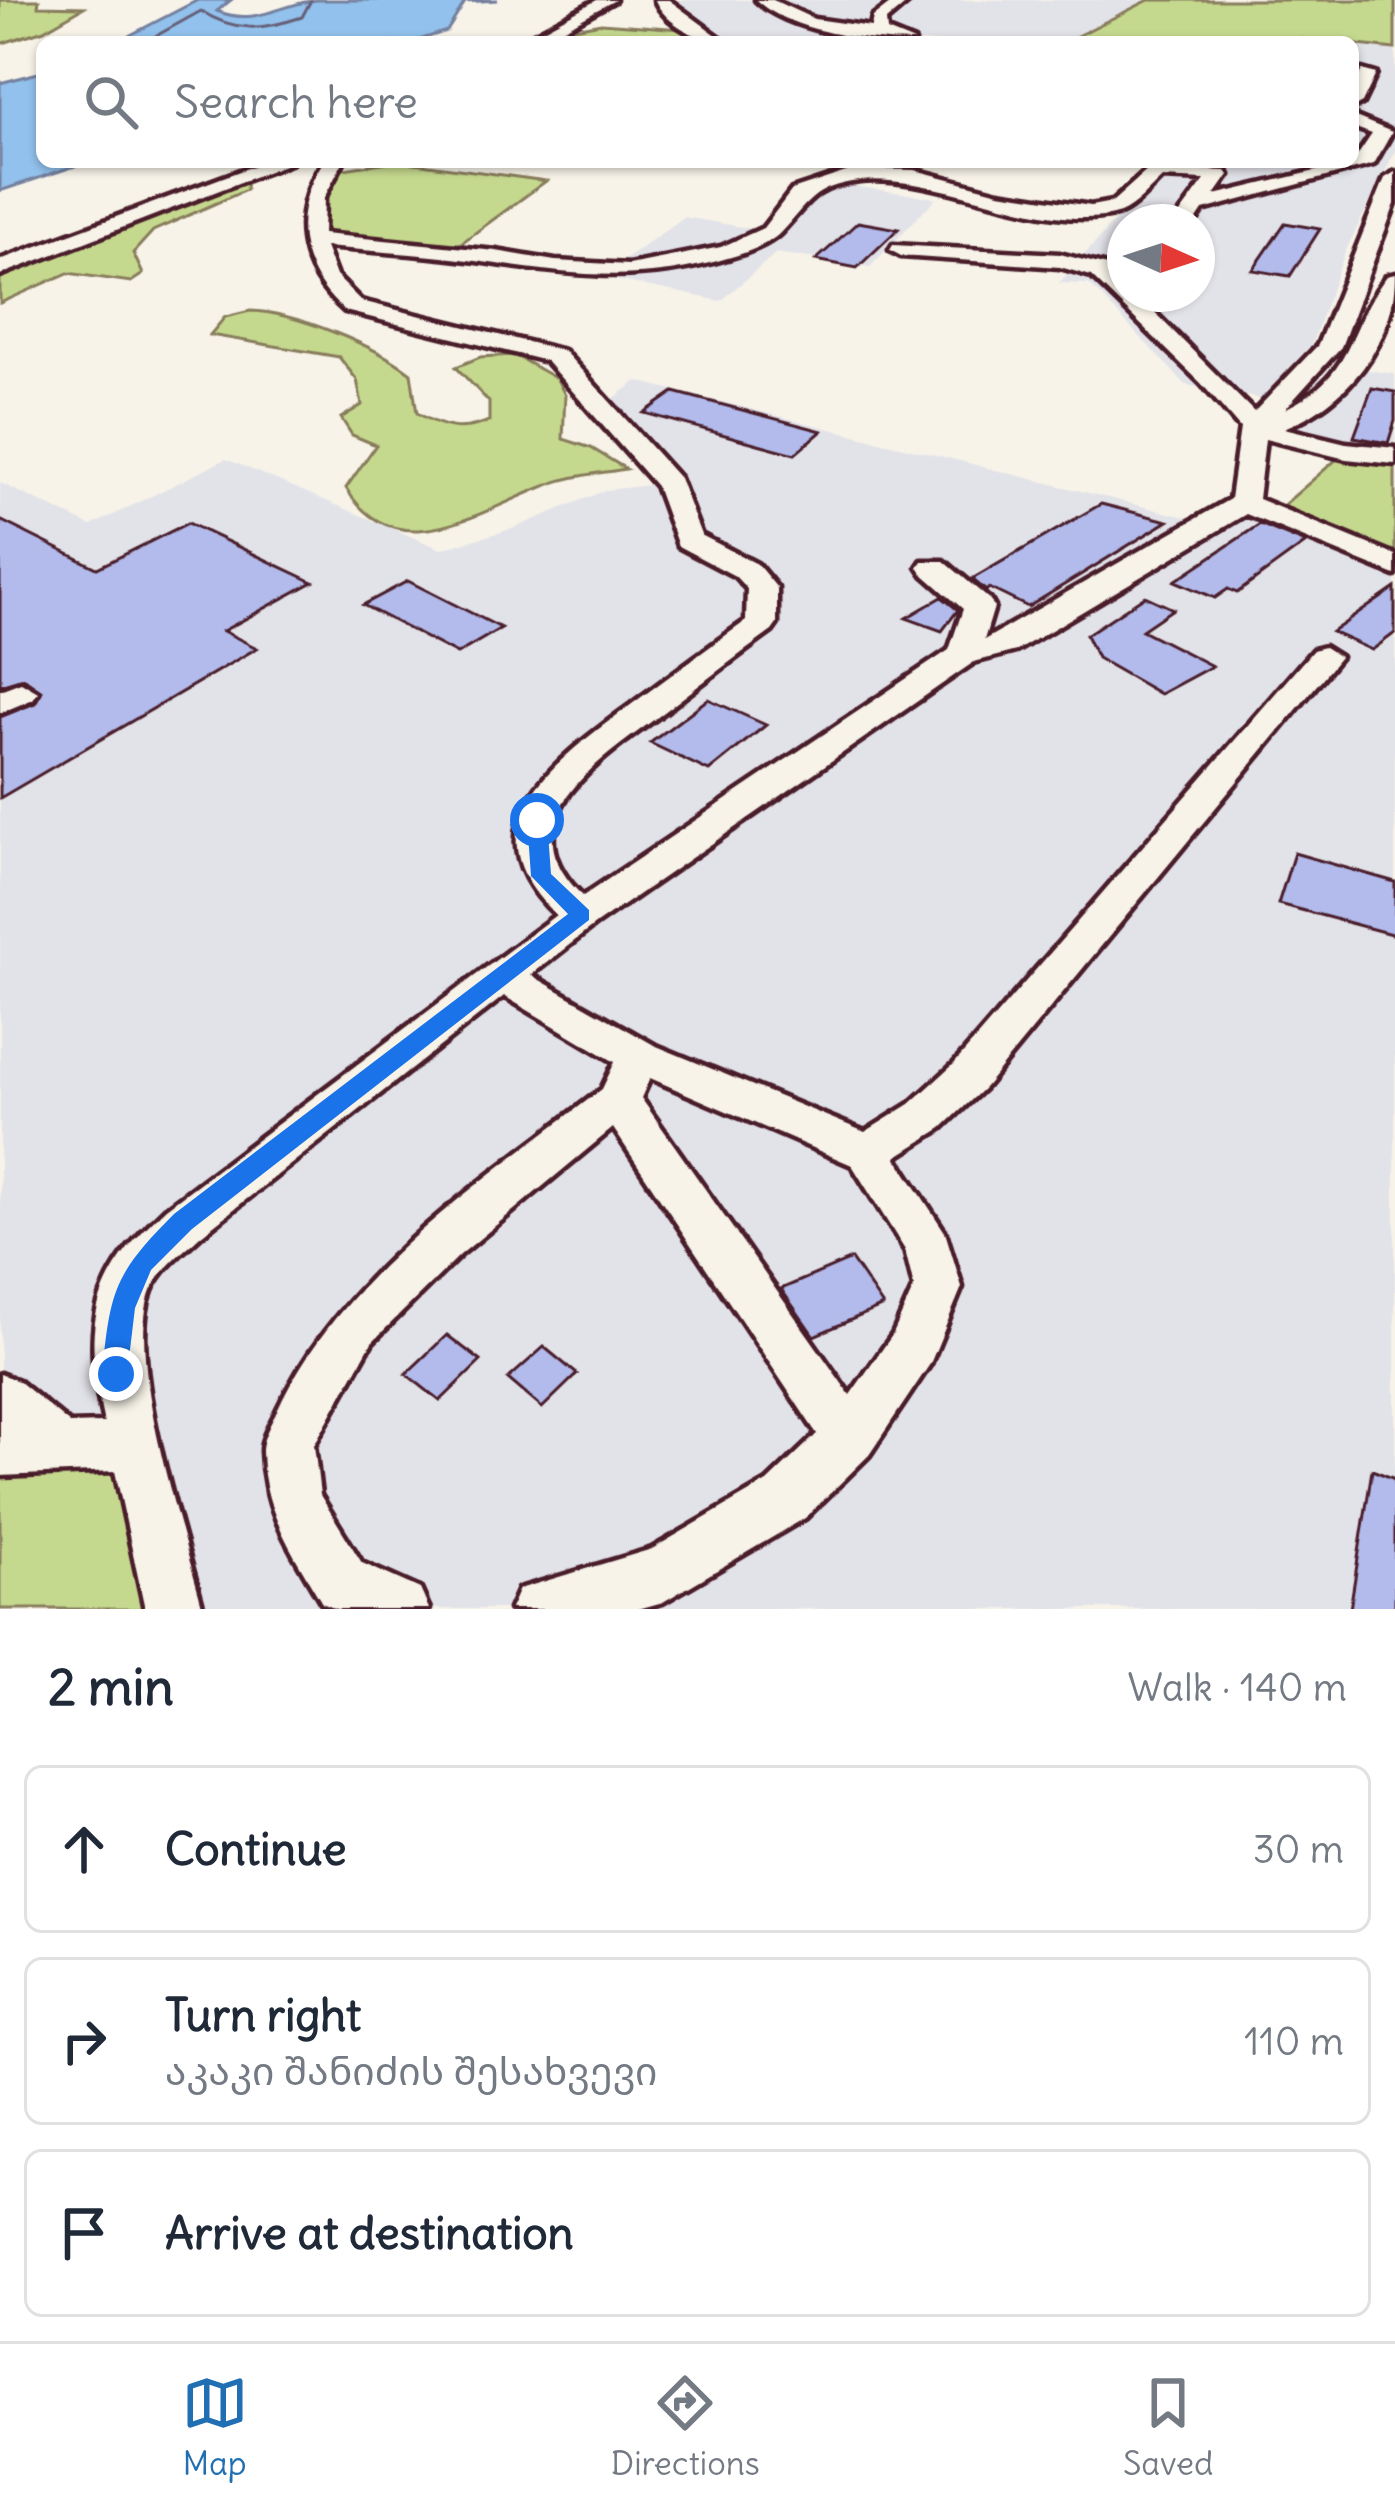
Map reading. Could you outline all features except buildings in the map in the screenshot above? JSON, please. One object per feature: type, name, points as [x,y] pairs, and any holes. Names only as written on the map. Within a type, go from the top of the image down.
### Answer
[{"type":"street","points":[[539,36],[608,0]]},
{"type":"street","points":[[662,0],[666,9],[709,36]]},
{"type":"street","points":[[763,0],[797,20],[889,36]]},
{"type":"street","points":[[880,33],[878,20],[904,0]]},
{"type":"street","points":[[1359,124],[1383,132],[1367,160],[1359,162]]},
{"type":"street","points":[[0,268],[268,168]]},
{"type":"street","points":[[247,177],[312,168]]},
{"type":"street","points":[[333,168],[313,208],[310,239],[324,282],[353,306],[555,356],[669,484],[688,541],[746,570],[762,588],[760,624],[612,735],[552,788],[537,820],[541,876],[581,915]]},
{"type":"street","points":[[1215,206],[1341,168]]},
{"type":"street","points":[[1121,204],[1157,172],[1210,172],[1220,178],[1198,204]]},
{"type":"street","points":[[310,239],[496,257],[555,268],[629,272],[728,252],[770,232],[800,194],[855,175],[915,176],[998,198],[1091,212],[1107,209]]},
{"type":"street","points":[[1244,503],[1253,428],[1329,346],[1395,178]]},
{"type":"street","points":[[901,250],[1060,261],[1107,277]]},
{"type":"street","points":[[1253,428],[1282,421],[1324,397],[1358,358],[1375,307],[1394,283]]},
{"type":"street","points":[[1148,312],[1231,393],[1253,428],[1346,451],[1395,456]]},
{"type":"street","points":[[1244,503],[1395,566]]},
{"type":"street","points":[[174,1609],[116,1374],[122,1308],[141,1263],[183,1222],[581,915],[963,655],[1005,644],[1244,503]]},
{"type":"street","points":[[933,567],[979,607],[963,655]]},
{"type":"street","points":[[868,1152],[926,1116],[969,1076],[1324,657]]},
{"type":"street","points":[[501,976],[628,1078],[850,1438]]},
{"type":"street","points":[[539,1609],[663,1574],[786,1501],[850,1438],[912,1348],[938,1287],[928,1246],[868,1152],[628,1078]]},
{"type":"street","points":[[400,1609],[342,1583],[294,1502],[288,1445],[308,1401],[354,1327],[443,1240],[628,1078]]},
{"type":"street","points":[[0,1397],[60,1449]]},
{"type":"street","points":[[0,1451],[136,1446]]},
{"type":"shaded area","points":[[662,0],[1149,0],[1077,36],[706,36]]},
{"type":"shaded area","points":[[1359,45],[1395,49],[1395,151],[1345,252],[1311,345],[1262,399],[1186,385],[1116,312],[1215,312],[1215,204],[1130,204],[1163,168],[1359,168]]},
{"type":"shaded area","points":[[811,180],[936,198],[870,267],[776,253],[721,301],[601,277],[684,217],[753,229]]},
{"type":"shaded area","points":[[1107,230],[1107,303],[1089,284],[1059,283]]},
{"type":"shaded area","points":[[1333,365],[1395,374],[1395,456],[1253,428],[1291,408]]},
{"type":"shaded area","points":[[637,381],[1209,523],[1244,503],[1395,566],[1395,1609],[174,1609],[0,1451],[0,483],[91,526],[226,459],[441,549],[512,529],[606,490],[668,483],[601,408]]},
{"type":"green space","points":[[0,0],[84,7],[44,30],[0,44]]},
{"type":"green space","points":[[1149,0],[1395,0],[1395,49],[1359,45],[1359,36],[1077,36]]},
{"type":"green space","points":[[601,23],[695,30],[706,36],[538,36]]},
{"type":"green space","points":[[451,168],[546,181],[449,252],[310,239],[325,172]]},
{"type":"green space","points":[[247,177],[246,190],[153,231],[133,253],[143,274],[131,282],[68,273],[0,303],[0,268]]},
{"type":"green space","points":[[250,311],[311,324],[396,363],[411,373],[417,413],[452,427],[489,421],[489,402],[456,367],[480,357],[514,355],[557,379],[565,395],[563,439],[591,448],[626,469],[562,480],[443,526],[416,530],[390,526],[367,513],[346,488],[376,445],[352,435],[341,418],[362,405],[357,380],[339,357],[210,335],[225,317]]},
{"type":"green space","points":[[1346,451],[1395,464],[1395,566],[1272,515]]},
{"type":"green space","points":[[136,1446],[174,1609],[0,1609],[0,1451]]},
{"type":"water","points":[[198,0],[231,0],[217,11],[243,17],[317,0],[498,0],[465,2],[447,31],[432,36],[129,36]]},
{"type":"water","points":[[36,74],[36,168],[69,168],[0,191],[0,83]]},
{"type":"route","points":[[116,1374],[122,1308],[141,1263],[183,1222],[581,915],[541,876],[537,820]]}]
